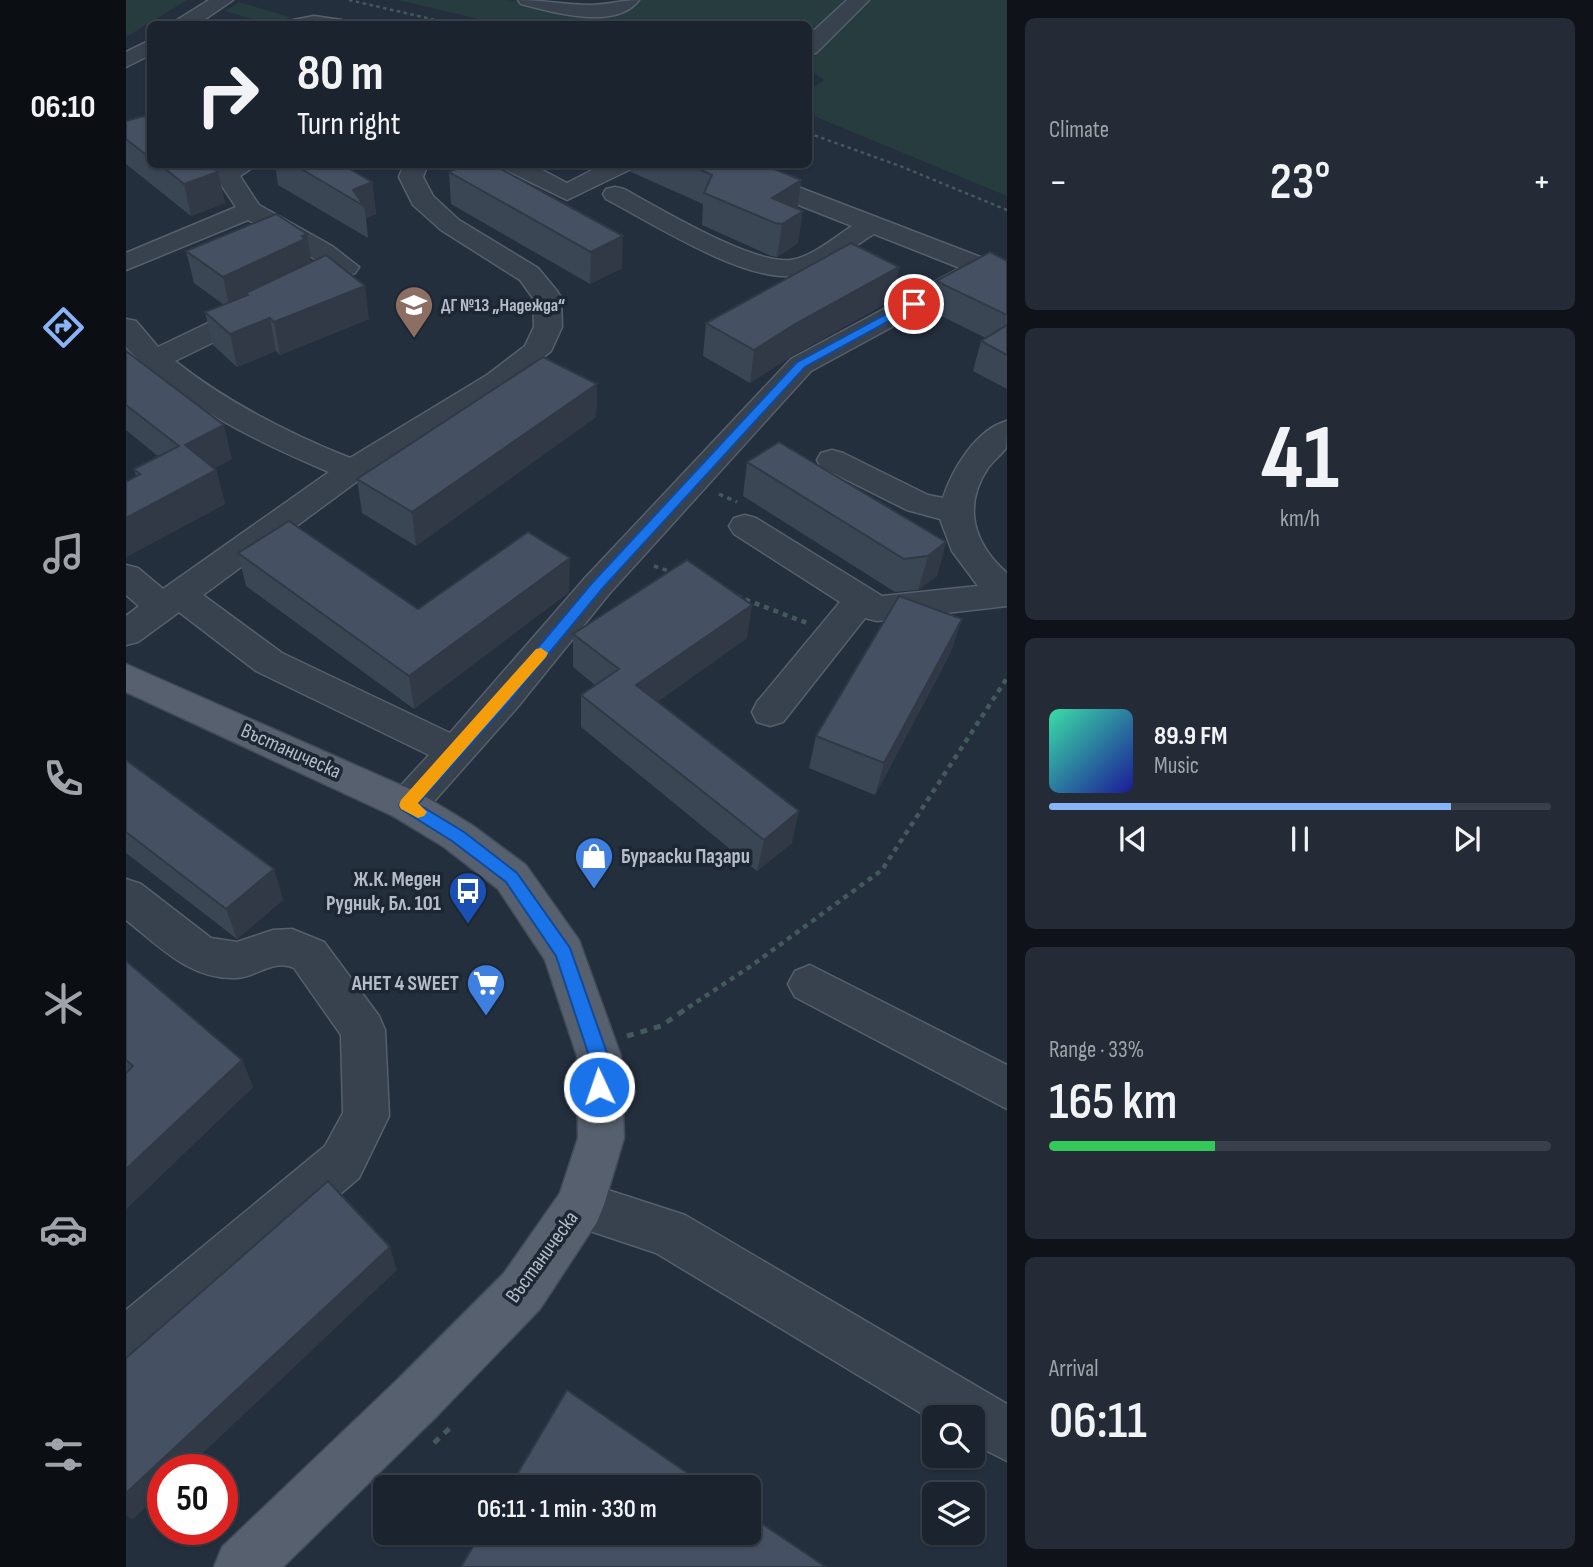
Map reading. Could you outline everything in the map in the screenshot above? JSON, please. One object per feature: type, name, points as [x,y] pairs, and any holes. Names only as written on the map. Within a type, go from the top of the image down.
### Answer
[{"type":"main road","name":"Въстаническа","points":[[126,677],[407,805],[458,836],[512,877],[564,953],[599,1056],[601,1138],[580,1205],[522,1291],[416,1399],[242,1567]]},
{"type":"street","points":[[189,21],[223,0]]},
{"type":"street","points":[[528,0],[563,8],[603,11],[619,7],[629,0]]},
{"type":"street","points":[[812,44],[859,0]]},
{"type":"street","points":[[126,61],[147,48]]},
{"type":"street","points":[[141,357],[346,267],[309,243],[267,233],[226,173],[237,168]]},
{"type":"street","points":[[126,633],[352,470],[497,381],[537,351],[548,327],[547,298],[529,274],[450,225],[422,200],[411,177],[414,168]]},
{"type":"street","points":[[520,168],[567,193],[606,186],[620,168]]},
{"type":"street","points":[[577,168],[606,186],[750,262],[780,269],[805,264],[869,226]]},
{"type":"street","points":[[725,168],[994,273]]},
{"type":"street","points":[[126,262],[250,210]]},
{"type":"street","points":[[407,805],[503,699],[626,555],[801,365],[994,273]]},
{"type":"street","points":[[126,327],[141,357],[278,438],[352,470]]},
{"type":"street","points":[[1007,430],[988,445],[965,483],[956,512],[961,533],[976,562],[1007,593]]},
{"type":"street","points":[[832,460],[918,503],[956,512]]},
{"type":"street","points":[[745,526],[877,609],[1007,593]]},
{"type":"street","points":[[126,576],[269,662],[454,751]]},
{"type":"street","points":[[771,712],[861,599]]},
{"type":"street","points":[[126,896],[201,955],[237,960],[273,948],[292,947],[309,955],[363,1030],[366,1116],[342,1162],[126,1343]]},
{"type":"street","points":[[810,984],[1007,1088]]},
{"type":"street","points":[[580,1205],[668,1232],[1007,1434]]},
{"type":"path","points":[[349,0],[440,21]]},
{"type":"path","points":[[812,134],[900,166],[1007,211]]},
{"type":"path","points":[[693,481],[739,503],[729,518],[745,526]]},
{"type":"path","points":[[626,555],[678,575]]},
{"type":"path","points":[[730,594],[834,633]]},
{"type":"path","points":[[595,1045],[661,1026],[751,966],[882,870],[1007,678]]},
{"type":"green space","points":[[126,0],[187,0],[152,21],[147,21],[147,24],[126,37]]},
{"type":"green space","points":[[398,0],[506,0],[588,18],[604,17],[621,11],[639,0],[1007,0],[1007,196],[812,115],[812,88],[824,80],[812,71],[812,21],[487,21]]},
{"type":"green space","points":[[239,2],[290,17],[283,21],[254,21],[225,11]]},
{"type":"building","points":[[144,116],[147,118],[147,156],[126,139],[126,121]]},
{"type":"building","points":[[164,168],[214,168],[218,172],[184,184]]},
{"type":"building","points":[[300,168],[348,168],[372,182],[353,190],[364,206]]},
{"type":"building","points":[[458,168],[499,168],[623,236],[591,252],[449,172]]},
{"type":"building","points":[[697,168],[772,168],[801,180],[772,198],[803,211],[782,224],[775,223],[704,193],[712,175]]},
{"type":"building","points":[[276,214],[307,234],[302,236],[305,239],[223,277],[186,251]]},
{"type":"building","points":[[851,243],[899,267],[795,324],[754,350],[706,323]]},
{"type":"building","points":[[990,252],[1007,261],[1007,315],[936,281]]},
{"type":"building","points":[[326,255],[365,286],[274,322],[270,318],[230,334],[205,312],[248,295],[246,293]]},
{"type":"building","points":[[1007,325],[1007,355],[981,341]]},
{"type":"building","points":[[126,351],[224,425],[185,445],[216,470],[126,518],[126,482],[140,474],[134,469],[179,446],[126,405]]},
{"type":"building","points":[[543,357],[597,384],[412,512],[357,479]]},
{"type":"building","points":[[779,442],[946,542],[928,556],[904,559],[747,462]]},
{"type":"building","points":[[289,521],[418,609],[528,532],[570,558],[409,676],[238,553]]},
{"type":"building","points":[[687,560],[752,605],[636,685],[799,811],[764,840],[581,695],[619,669],[573,634]]},
{"type":"building","points":[[899,596],[962,619],[884,763],[816,736]]},
{"type":"building","points":[[126,760],[274,869],[226,909],[126,832]]},
{"type":"building","points":[[126,961],[242,1060],[126,1169],[126,1073],[133,1066],[126,1060]]},
{"type":"building","points":[[328,1181],[390,1247],[168,1454],[147,1454],[147,1473],[126,1493],[126,1358]]},
{"type":"building","points":[[567,1390],[690,1475],[517,1475]]},
{"type":"building","points":[[761,1523],[826,1567],[461,1567],[474,1545],[761,1545]]},
{"type":"slow traffic","points":[[418,812],[407,805],[541,653]]},
{"type":"place","name":"ДГ №13 „Надежда“","points":[[414,339]]},
{"type":"place","name":"Бургаски Пазари","points":[[594,890]]},
{"type":"place","name":"Ж.К. Меден Рудник, Бл. 101","points":[[468,925]]},
{"type":"place","name":"АНЕТ 4 SWEET","points":[[486,1017]]},
{"type":"route","points":[[599,1087],[599,1056],[564,953],[512,877],[458,836],[407,805],[503,699],[597,586],[801,365],[914,304]]}]
